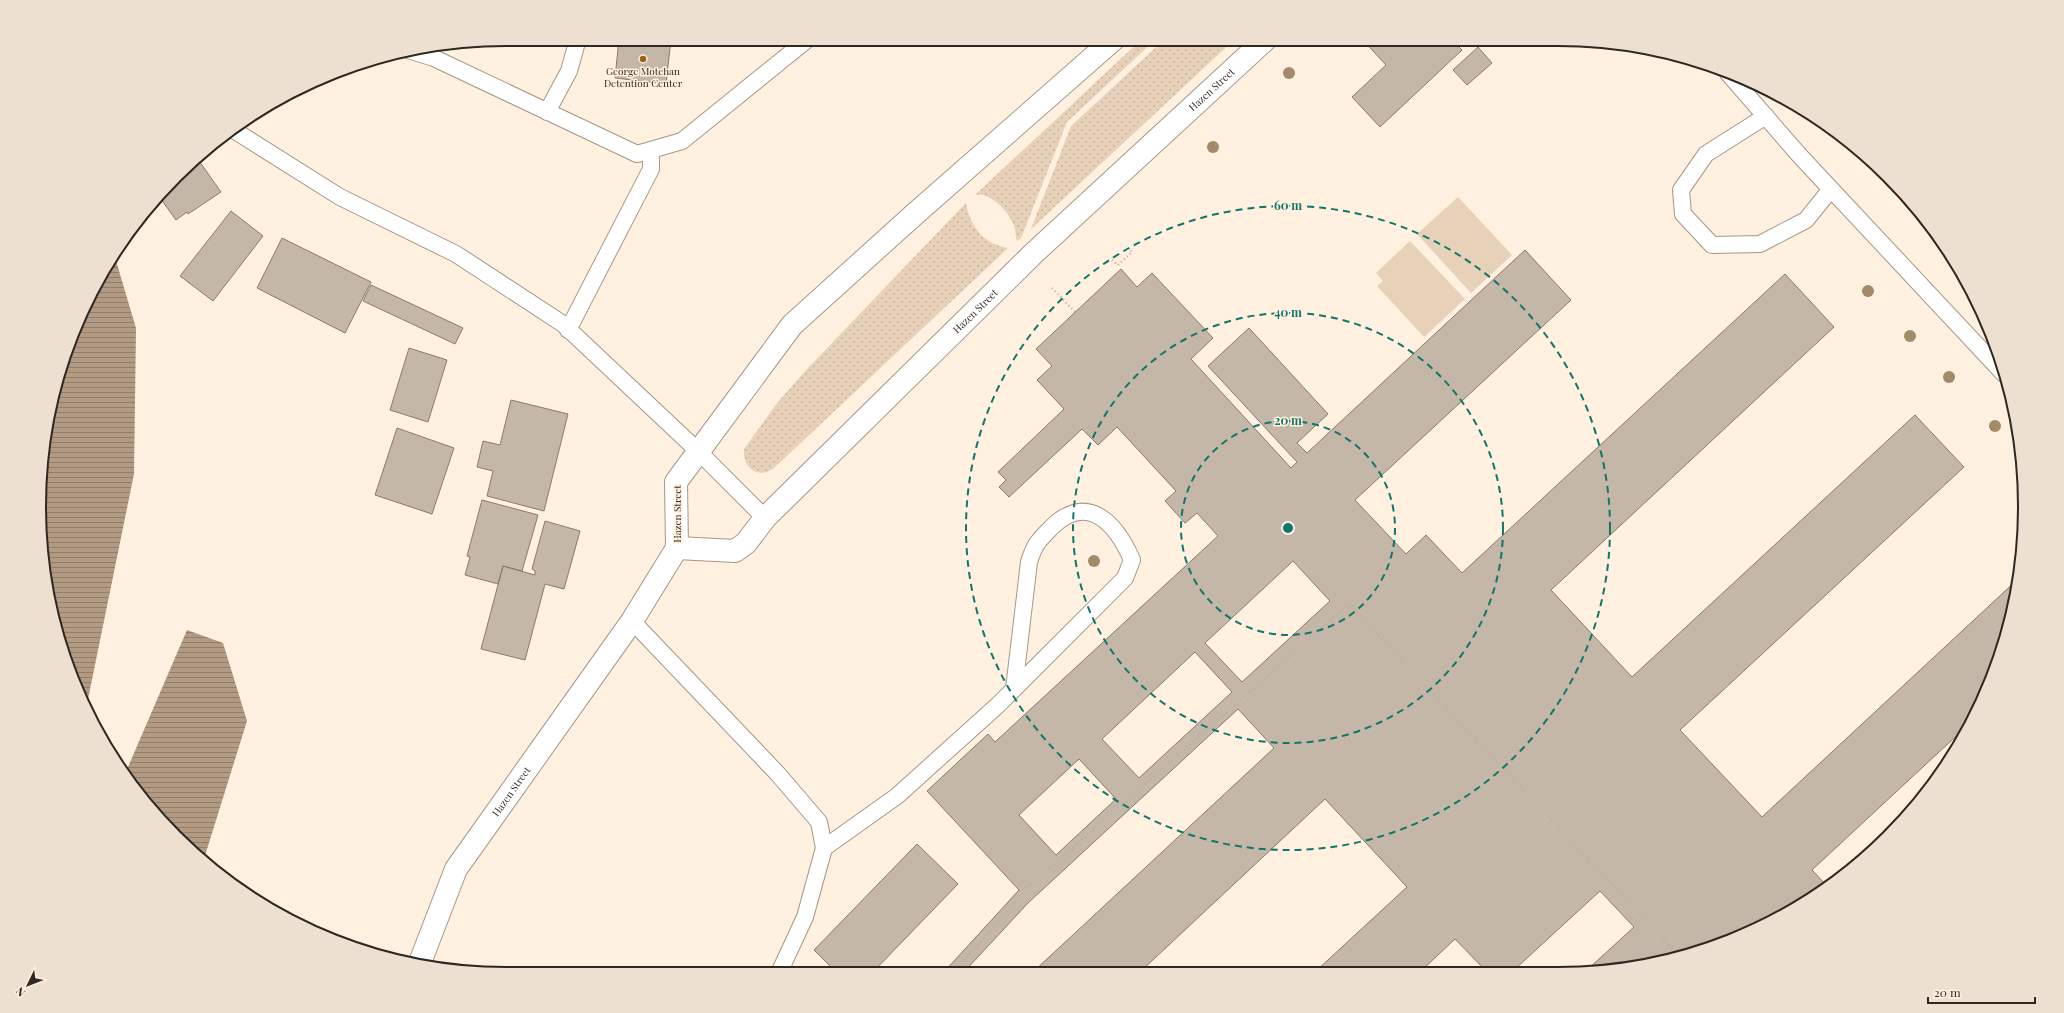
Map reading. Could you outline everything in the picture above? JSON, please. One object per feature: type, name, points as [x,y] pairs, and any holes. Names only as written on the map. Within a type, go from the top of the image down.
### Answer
[{"type":"street","name":"Hazen Street","points":[[421,959],[456,869],[632,621],[676,548],[676,482],[792,325],[1106,46]]},
{"type":"street","name":"Hazen Street","points":[[676,548],[735,551],[746,543],[766,518],[1035,252],[1258,46]]},
{"type":"lane","points":[[547,112],[569,71],[576,46]]},
{"type":"lane","points":[[422,54],[434,58],[637,154],[682,141],[799,46]]},
{"type":"lane","points":[[1736,82],[1831,189],[1996,366]]},
{"type":"lane","points":[[1766,116],[1706,154],[1681,190],[1683,214],[1712,245],[1760,244],[1806,220],[1831,189]]},
{"type":"lane","points":[[238,133],[340,197],[456,254],[568,330],[699,452],[766,518]]},
{"type":"lane","points":[[568,330],[651,169],[651,150]]},
{"type":"lane","points":[[824,848],[897,796],[1014,689],[1125,578],[1132,560],[1125,545],[1108,521],[1090,512],[1070,512],[1034,545],[1029,562],[1014,689]]},
{"type":"lane","points":[[632,621],[799,797],[819,822],[824,848],[805,917],[782,967]]},
{"type":"path","points":[[1112,260],[1118,265],[1132,252],[1130,250]]},
{"type":"path","points":[[1052,288],[1075,312]]},
{"type":"path","points":[[958,967],[1028,887],[1349,604],[1675,952]]},
{"type":"shaded area","points":[[1135,46],[1148,46],[1067,122],[1021,238],[1017,241],[1013,223],[1000,205],[988,197],[975,195]]},
{"type":"shaded area","points":[[1157,46],[1227,46],[1031,229],[1071,126]]},
{"type":"shaded area","points":[[1458,197],[1512,255],[1471,293],[1417,234]]},
{"type":"shaded area","points":[[966,203],[974,226],[979,233],[991,243],[1008,248],[774,468],[763,473],[757,472],[749,467],[744,456],[744,449],[778,402],[808,368]]},
{"type":"shaded area","points":[[1410,241],[1465,299],[1424,337],[1377,286],[1383,281],[1376,273]]},
{"type":"shaded area","points":[[117,263],[136,328],[134,474],[88,699],[70,655],[55,596],[47,537],[47,476],[55,417],[70,358],[93,303]]},
{"type":"shaded area","points":[[187,630],[223,643],[247,721],[205,855],[160,810],[141,787],[128,768]]},
{"type":"building","name":"George Motchan Detention Center","points":[[618,46],[670,46],[666,84],[615,78]]},
{"type":"building","points":[[1368,46],[1458,46],[1462,50],[1380,127],[1352,97],[1386,65]]},
{"type":"building","points":[[1478,47],[1492,63],[1467,85],[1453,70]]},
{"type":"building","points":[[200,163],[221,192],[188,214],[187,212],[176,220],[162,201]]},
{"type":"building","points":[[231,211],[263,236],[213,301],[180,276]]},
{"type":"building","points":[[282,238],[371,282],[345,333],[257,288]]},
{"type":"building","points":[[1525,250],[1571,300],[1355,500],[1406,554],[1426,535],[1462,573],[1785,274],[1834,327],[1551,590],[1632,677],[1915,415],[1964,467],[1680,730],[1762,817],[2011,586],[1994,655],[1971,710],[1957,736],[1812,870],[1823,882],[1788,905],[1761,920],[1706,943],[1647,958],[1592,966],[1634,927],[1600,891],[1517,967],[1482,967],[1455,939],[1425,967],[1320,967],[1407,887],[1325,799],[1145,967],[1038,967],[1274,748],[1238,709],[1028,903],[969,967],[949,967],[1019,890],[927,791],[988,734],[995,742],[1218,536],[1197,513],[1185,523],[1165,501],[1176,491],[1117,427],[1098,445],[1082,429],[1009,497],[999,487],[1006,480],[998,472],[1064,409],[1037,380],[1052,366],[1036,349],[1121,269],[1137,287],[1152,273],[1213,338],[1191,359],[1291,468],[1297,462],[1208,366],[1249,328],[1328,414],[1297,443],[1307,453]],"holes":[[[1293,561],[1330,601],[1242,682],[1205,643]],[[1195,652],[1232,692],[1139,778],[1102,739]],[[1079,759],[1116,799],[1056,855],[1019,815]]]},
{"type":"building","points":[[371,285],[463,328],[455,344],[363,301]]},
{"type":"building","points":[[409,348],[447,360],[428,422],[390,410]]},
{"type":"building","points":[[511,400],[568,414],[544,511],[487,496],[493,471],[477,467],[483,441],[500,445]]},
{"type":"building","points":[[397,428],[454,448],[432,514],[375,495]]},
{"type":"building","points":[[482,500],[538,515],[522,571],[503,566],[498,584],[465,575],[470,557],[467,556]]},
{"type":"building","points":[[545,521],[580,531],[564,589],[545,584],[525,660],[481,649],[503,566],[535,575],[535,571],[532,569]]},
{"type":"building","points":[[917,844],[958,884],[878,967],[831,967],[814,950]]},
{"type":"place","name":"George Motchan Detention Center","points":[[643,59]]}]
